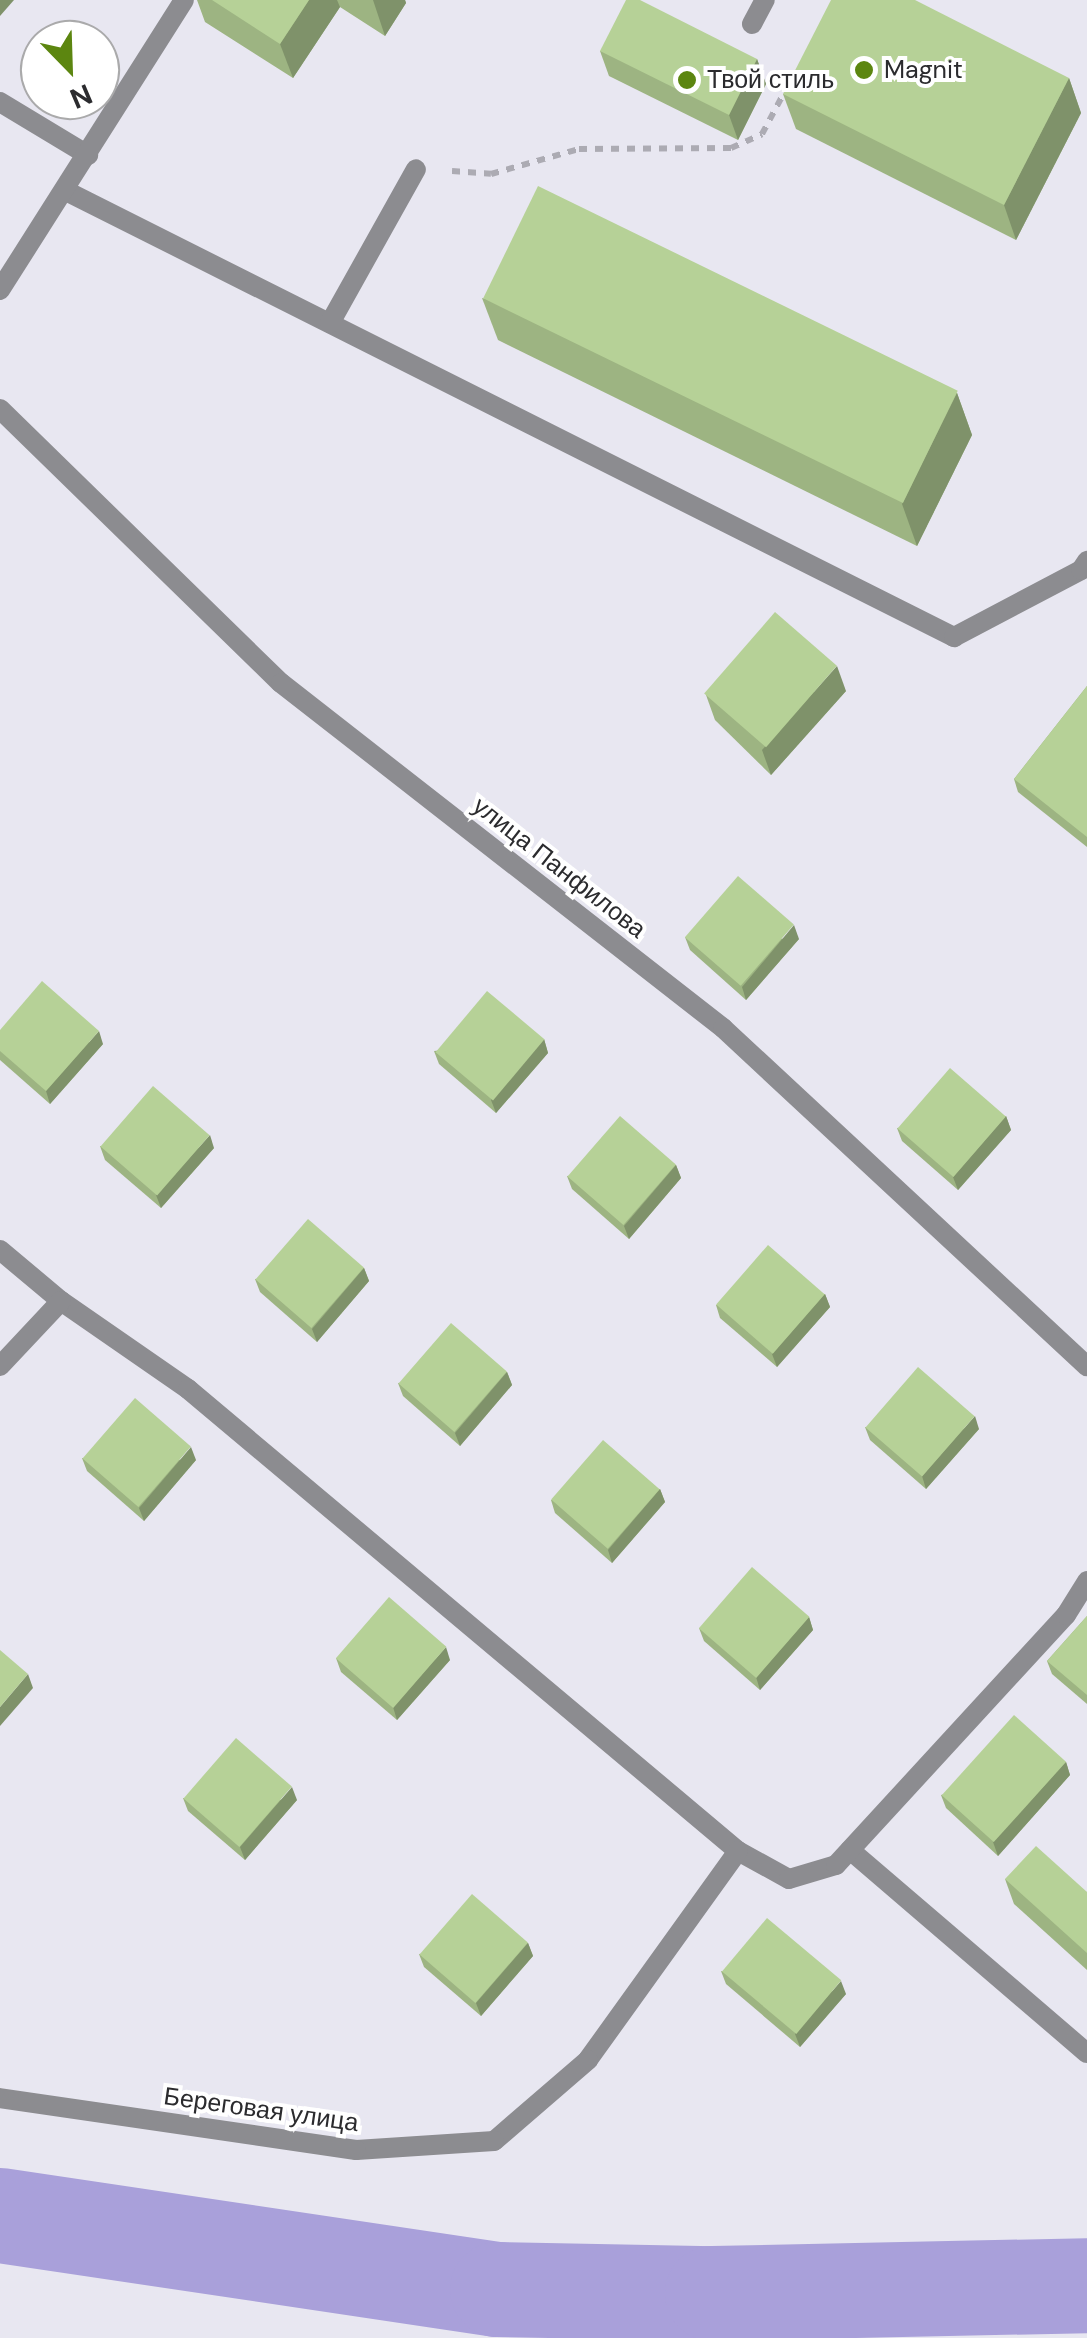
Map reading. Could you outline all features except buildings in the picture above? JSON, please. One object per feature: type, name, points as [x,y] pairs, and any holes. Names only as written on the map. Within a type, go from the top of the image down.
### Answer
[{"type":"street","points":[[0,290],[184,0]]},
{"type":"street","points":[[752,24],[765,0]]},
{"type":"street","points":[[0,102],[88,155]]},
{"type":"street","points":[[330,323],[416,169]]},
{"type":"street","points":[[66,191],[954,637],[1082,570],[1087,561]]},
{"type":"street","name":"улица Панфилова","points":[[0,409],[281,683],[723,1028],[1087,1366]]},
{"type":"street","points":[[0,1250],[61,1301],[188,1389],[738,1851],[789,1879],[836,1865],[1066,1616],[1087,1581]]},
{"type":"street","points":[[0,1366],[61,1301]]},
{"type":"street","points":[[850,1850],[1087,2053]]},
{"type":"street","name":"Береговая улица","points":[[0,2098],[356,2150],[494,2141],[588,2060],[738,1851]]},
{"type":"path","points":[[416,169],[491,174],[579,149],[732,148],[762,134],[789,84]]},
{"type":"waterway","points":[[0,2215],[497,2289],[712,2293],[1087,2285]]},
{"type":"place","name":"Magnit","points":[[864,70]]},
{"type":"place","name":"Твой стиль","points":[[687,80]]}]
